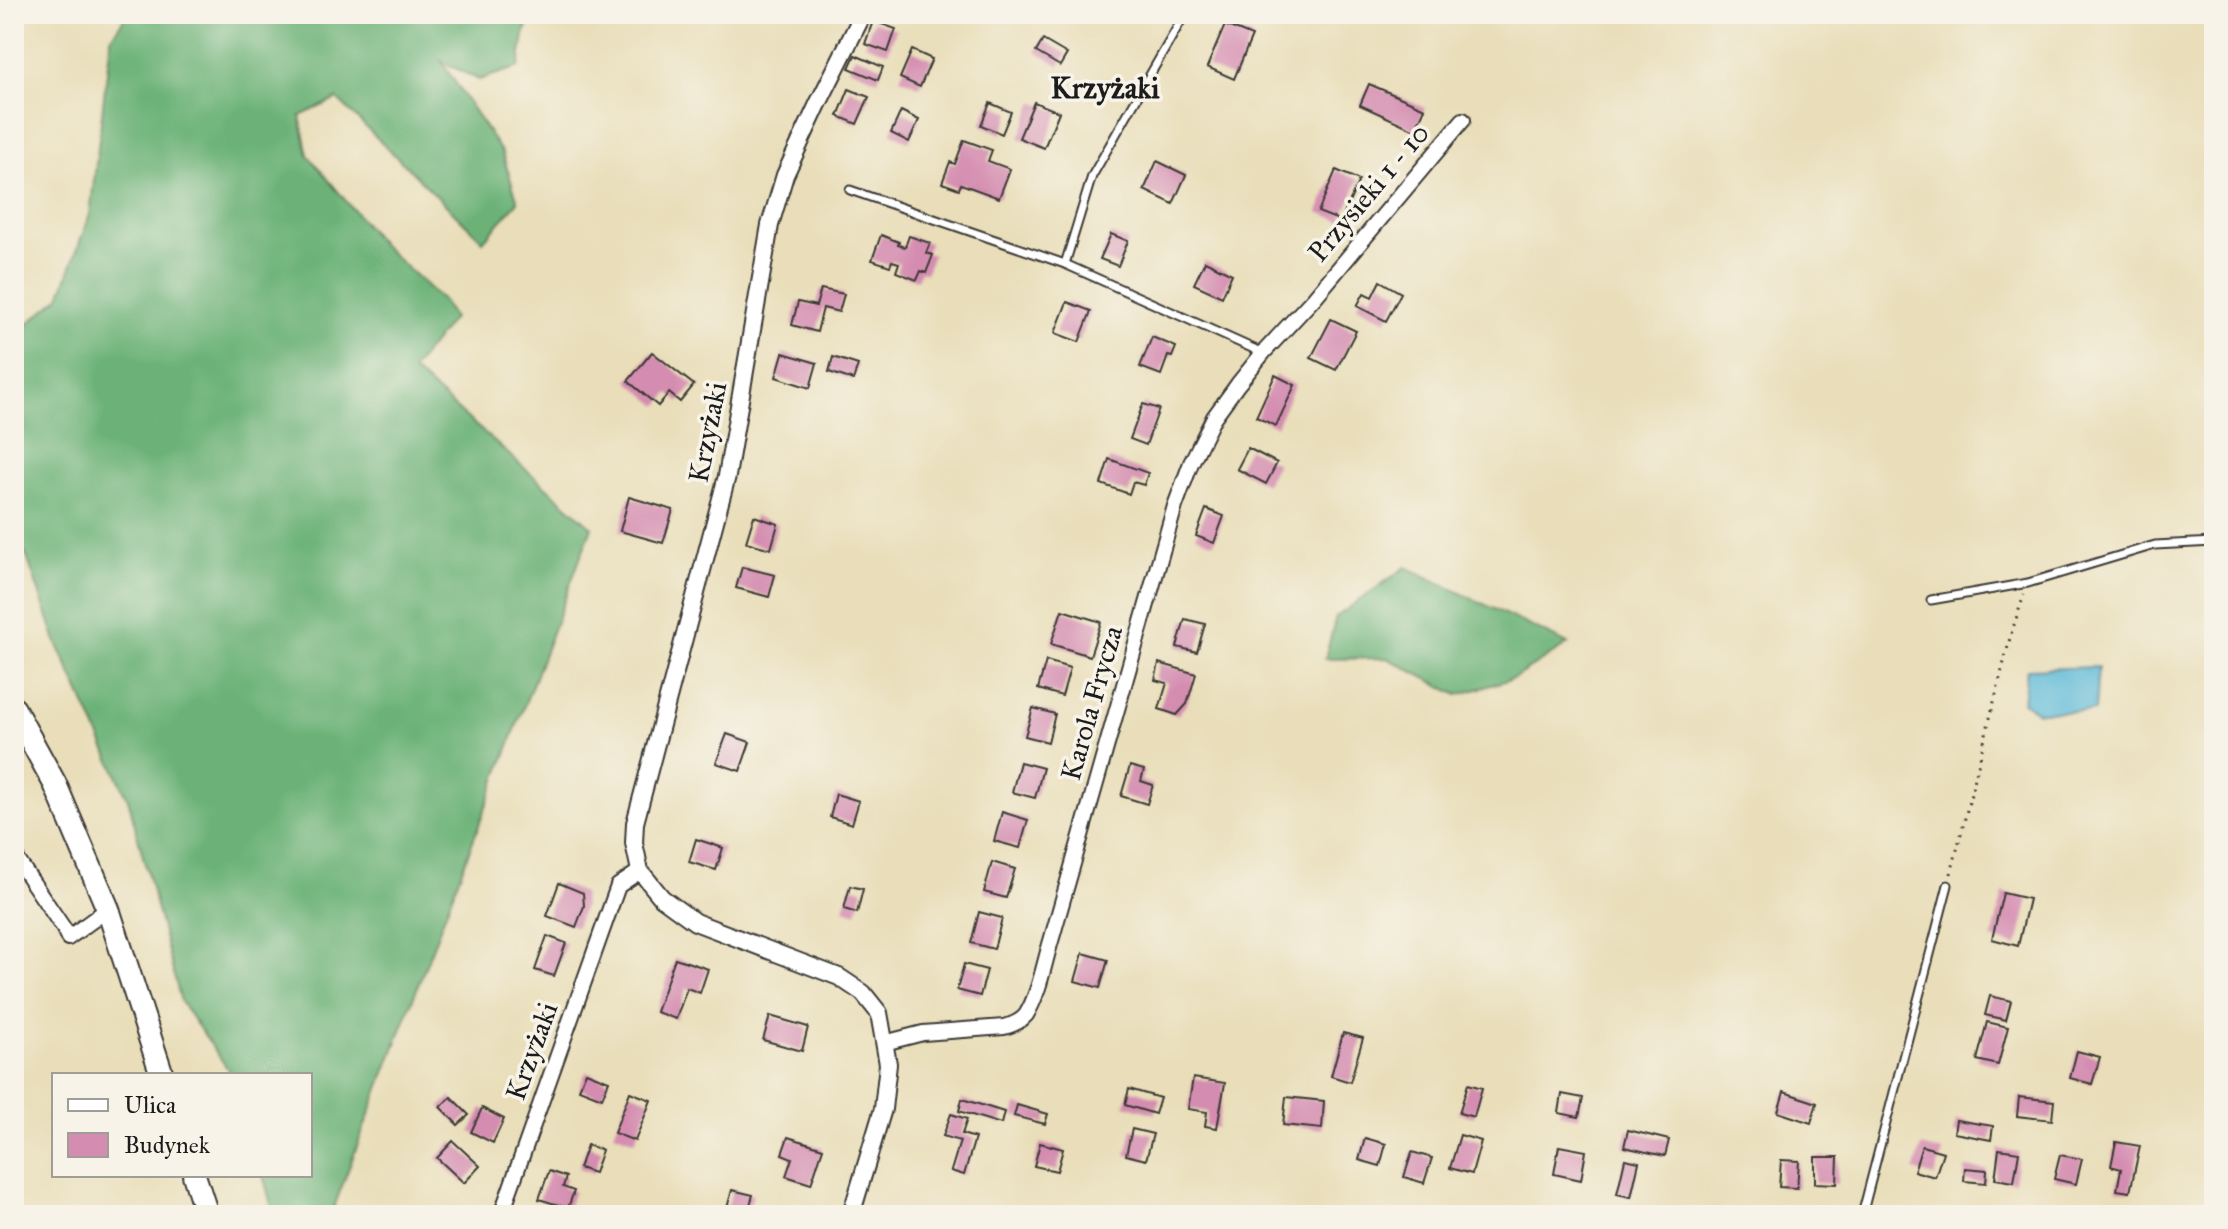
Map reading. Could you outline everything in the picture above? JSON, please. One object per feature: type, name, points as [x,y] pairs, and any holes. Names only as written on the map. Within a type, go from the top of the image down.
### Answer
[{"type":"main road","points":[[14,709],[55,784],[108,909],[161,1073]]},
{"type":"main road","points":[[195,1177],[207,1215]]},
{"type":"street","name":"Krzyżaki","points":[[501,1215],[618,886],[640,871],[634,843],[635,823],[727,476],[770,225],[785,175],[863,14]]},
{"type":"street","name":"Przysieki 1 - 10","points":[[1314,298],[1463,120]]},
{"type":"street","name":"Karola Frycza","points":[[884,1043],[923,1033],[1004,1027],[1014,1025],[1025,1016],[1037,990],[1175,506],[1191,463],[1214,417],[1263,353],[1314,298]]},
{"type":"street","points":[[14,855],[68,938],[108,909]]},
{"type":"street","points":[[640,871],[662,898],[695,922],[839,977],[863,993],[879,1013],[888,1064],[883,1109],[851,1215]]},
{"type":"lane","points":[[1065,264],[1092,176],[1185,14]]},
{"type":"lane","points":[[850,190],[1065,264],[1263,353]]},
{"type":"lane","points":[[1931,600],[2028,583],[2155,545],[2214,542]]},
{"type":"lane","points":[[1862,1215],[1948,885]]},
{"type":"path","points":[[1948,885],[2011,634],[2028,583]]},
{"type":"green space","points":[[127,14],[531,14],[519,67],[479,80],[441,61],[502,153],[518,202],[483,241],[337,99],[300,116],[308,155],[383,246],[442,300],[453,318],[412,370],[592,527],[331,1215],[274,1215],[264,1177],[312,1177],[312,1073],[231,1073],[181,1002],[128,799],[56,641],[27,557],[14,534],[14,335],[60,297],[90,214],[111,38]]},
{"type":"green space","points":[[1406,567],[1568,644],[1514,678],[1458,695],[1387,658],[1325,659],[1336,617]]},
{"type":"water","points":[[2098,667],[2095,711],[2037,712],[2023,702],[2027,669]]},
{"type":"building","points":[[873,21],[896,29],[888,52],[865,44]]},
{"type":"building","points":[[1225,25],[1252,36],[1234,79],[1207,67]]},
{"type":"building","points":[[1043,40],[1067,54],[1060,66],[1036,52]]},
{"type":"building","points":[[912,50],[932,59],[920,87],[900,78]]},
{"type":"building","points":[[855,55],[883,67],[878,80],[849,68]]},
{"type":"building","points":[[1369,84],[1425,108],[1415,130],[1360,105]]},
{"type":"building","points":[[849,89],[869,97],[857,124],[838,116]]},
{"type":"building","points":[[1034,102],[1059,112],[1044,148],[1019,138]]},
{"type":"building","points":[[990,103],[1011,112],[1002,134],[981,125]]},
{"type":"building","points":[[901,111],[919,120],[909,142],[891,133]]},
{"type":"building","points":[[964,140],[992,150],[988,161],[1010,169],[999,198],[961,184],[959,189],[942,183],[950,162],[955,164]]},
{"type":"building","points":[[1157,161],[1186,175],[1173,204],[1144,190]]},
{"type":"building","points":[[1336,170],[1359,180],[1341,221],[1318,212]]},
{"type":"building","points":[[1111,234],[1128,241],[1118,266],[1100,259]]},
{"type":"building","points":[[881,235],[905,247],[909,236],[930,243],[926,253],[933,255],[926,273],[921,271],[917,280],[896,272],[899,263],[892,261],[890,266],[872,260]]},
{"type":"building","points":[[1205,261],[1232,274],[1222,297],[1194,284]]},
{"type":"building","points":[[1380,281],[1401,293],[1386,321],[1357,306],[1364,293],[1372,297]]},
{"type":"building","points":[[821,289],[844,294],[839,312],[823,308],[817,332],[792,325],[798,302],[816,306]]},
{"type":"building","points":[[1067,302],[1091,311],[1079,342],[1055,333]]},
{"type":"building","points":[[1331,319],[1356,331],[1336,370],[1311,358]]},
{"type":"building","points":[[1152,337],[1176,347],[1172,357],[1168,356],[1161,375],[1140,367]]},
{"type":"building","points":[[652,352],[694,385],[680,402],[669,393],[658,406],[628,381]]},
{"type":"building","points":[[783,353],[817,363],[810,388],[776,377]]},
{"type":"building","points":[[833,357],[858,365],[853,380],[829,372]]},
{"type":"building","points":[[1275,375],[1295,385],[1276,426],[1256,417]]},
{"type":"building","points":[[1143,404],[1159,409],[1146,445],[1130,439]]},
{"type":"building","points":[[1248,448],[1277,463],[1266,484],[1237,469]]},
{"type":"building","points":[[1109,459],[1148,473],[1144,485],[1133,482],[1129,494],[1101,484]]},
{"type":"building","points":[[629,497],[673,510],[663,543],[620,531]]},
{"type":"building","points":[[1206,509],[1224,516],[1214,543],[1196,536]]},
{"type":"building","points":[[754,516],[778,524],[771,549],[746,542]]},
{"type":"building","points":[[742,567],[775,575],[769,597],[736,588]]},
{"type":"building","points":[[1062,610],[1101,622],[1090,656],[1051,644]]},
{"type":"building","points":[[1185,619],[1205,624],[1197,652],[1177,647]]},
{"type":"building","points":[[1046,661],[1070,668],[1062,696],[1038,689]]},
{"type":"building","points":[[1159,663],[1196,674],[1187,704],[1177,715],[1159,709],[1167,683],[1155,680]]},
{"type":"building","points":[[1033,708],[1055,714],[1048,742],[1025,736]]},
{"type":"building","points":[[727,734],[750,742],[740,771],[716,763]]},
{"type":"building","points":[[1020,762],[1043,768],[1035,798],[1012,792]]},
{"type":"building","points":[[1130,766],[1144,770],[1141,781],[1153,785],[1147,804],[1121,796]]},
{"type":"building","points":[[836,794],[859,801],[852,824],[830,817]]},
{"type":"building","points":[[1002,812],[1028,820],[1020,848],[994,841]]},
{"type":"building","points":[[696,839],[723,848],[716,870],[689,862]]},
{"type":"building","points":[[992,862],[1015,869],[1006,898],[984,892]]},
{"type":"building","points":[[559,883],[583,893],[584,906],[576,927],[547,916]]},
{"type":"building","points":[[850,886],[863,889],[857,913],[844,909]]},
{"type":"building","points":[[2003,893],[2029,899],[2018,946],[1992,939]]},
{"type":"building","points":[[979,912],[1002,918],[994,949],[971,943]]},
{"type":"building","points":[[547,936],[566,943],[554,976],[535,970]]},
{"type":"building","points":[[1083,953],[1108,960],[1100,988],[1075,981]]},
{"type":"building","points":[[675,958],[708,969],[700,993],[687,988],[676,1019],[656,1012]]},
{"type":"building","points":[[964,964],[987,970],[980,996],[957,990]]},
{"type":"building","points":[[1990,996],[2011,1001],[2006,1020],[1985,1015]]},
{"type":"building","points":[[770,1016],[808,1027],[802,1051],[763,1040]]},
{"type":"building","points":[[1987,1022],[2008,1027],[1998,1065],[1977,1060]]},
{"type":"building","points":[[1343,1033],[1363,1038],[1350,1082],[1331,1076]]},
{"type":"building","points":[[2077,1051],[2100,1057],[2092,1084],[2070,1078]]},
{"type":"building","points":[[586,1072],[609,1081],[602,1098],[579,1089]]},
{"type":"building","points":[[1193,1078],[1225,1083],[1217,1128],[1205,1126],[1207,1112],[1188,1109]]},
{"type":"building","points":[[1468,1084],[1482,1088],[1474,1117],[1459,1113]]},
{"type":"building","points":[[1129,1089],[1160,1098],[1155,1114],[1125,1105]]},
{"type":"building","points":[[630,1092],[651,1100],[635,1141],[614,1133]]},
{"type":"building","points":[[1784,1092],[1817,1103],[1811,1123],[1778,1112]]},
{"type":"building","points":[[1562,1094],[1583,1098],[1579,1117],[1559,1113]]},
{"type":"building","points":[[451,1097],[469,1115],[458,1125],[440,1107]]},
{"type":"building","points":[[1286,1097],[1324,1101],[1322,1129],[1283,1125]]},
{"type":"building","points":[[2019,1097],[2054,1101],[2052,1120],[2017,1116]]},
{"type":"building","points":[[962,1099],[1004,1112],[1001,1124],[959,1111]]},
{"type":"building","points":[[1017,1105],[1048,1114],[1045,1124],[1014,1116]]},
{"type":"building","points":[[482,1108],[504,1119],[493,1143],[471,1132]]},
{"type":"building","points":[[951,1114],[967,1119],[962,1134],[975,1138],[964,1175],[951,1171],[960,1141],[943,1136]]},
{"type":"building","points":[[1956,1120],[1993,1126],[1991,1140],[1954,1133]]},
{"type":"building","points":[[1132,1129],[1153,1134],[1146,1160],[1126,1155]]},
{"type":"building","points":[[1628,1130],[1669,1140],[1665,1156],[1624,1147]]},
{"type":"building","points":[[1460,1135],[1481,1141],[1472,1174],[1450,1168]]},
{"type":"building","points":[[788,1137],[823,1148],[811,1184],[786,1176],[792,1158],[782,1154]]},
{"type":"building","points":[[1365,1138],[1386,1144],[1380,1166],[1359,1160]]},
{"type":"building","points":[[453,1141],[480,1166],[464,1183],[437,1158]]},
{"type":"building","points":[[2116,1142],[2140,1146],[2130,1192],[2117,1190],[2121,1169],[2111,1166]]},
{"type":"building","points":[[1040,1143],[1063,1149],[1057,1171],[1034,1166]]},
{"type":"building","points":[[587,1145],[602,1150],[594,1173],[579,1168]]},
{"type":"building","points":[[1559,1146],[1586,1151],[1581,1180],[1554,1174]]},
{"type":"building","points":[[1922,1146],[1943,1152],[1935,1177],[1914,1171]]},
{"type":"building","points":[[1999,1149],[2019,1152],[2014,1182],[1995,1179]]},
{"type":"building","points":[[1412,1152],[1432,1158],[1424,1183],[1404,1177]]},
{"type":"building","points":[[2060,1155],[2082,1159],[2076,1184],[2054,1179]]},
{"type":"building","points":[[1815,1157],[1838,1157],[1837,1184],[1815,1183]]},
{"type":"building","points":[[1625,1159],[1639,1162],[1631,1197],[1617,1194]]},
{"type":"building","points":[[1781,1160],[1799,1161],[1797,1188],[1779,1187]]},
{"type":"building","points":[[1965,1168],[1987,1170],[1986,1183],[1964,1181]]},
{"type":"building","points":[[549,1171],[566,1177],[563,1187],[574,1191],[568,1208],[539,1199]]},
{"type":"building","points":[[2212,1184],[2214,1215],[2208,1215]]},
{"type":"building","points":[[732,1190],[753,1195],[747,1215],[725,1215]]},
{"type":"district","name":"Krzyżaki","points":[[1105,88]]}]
